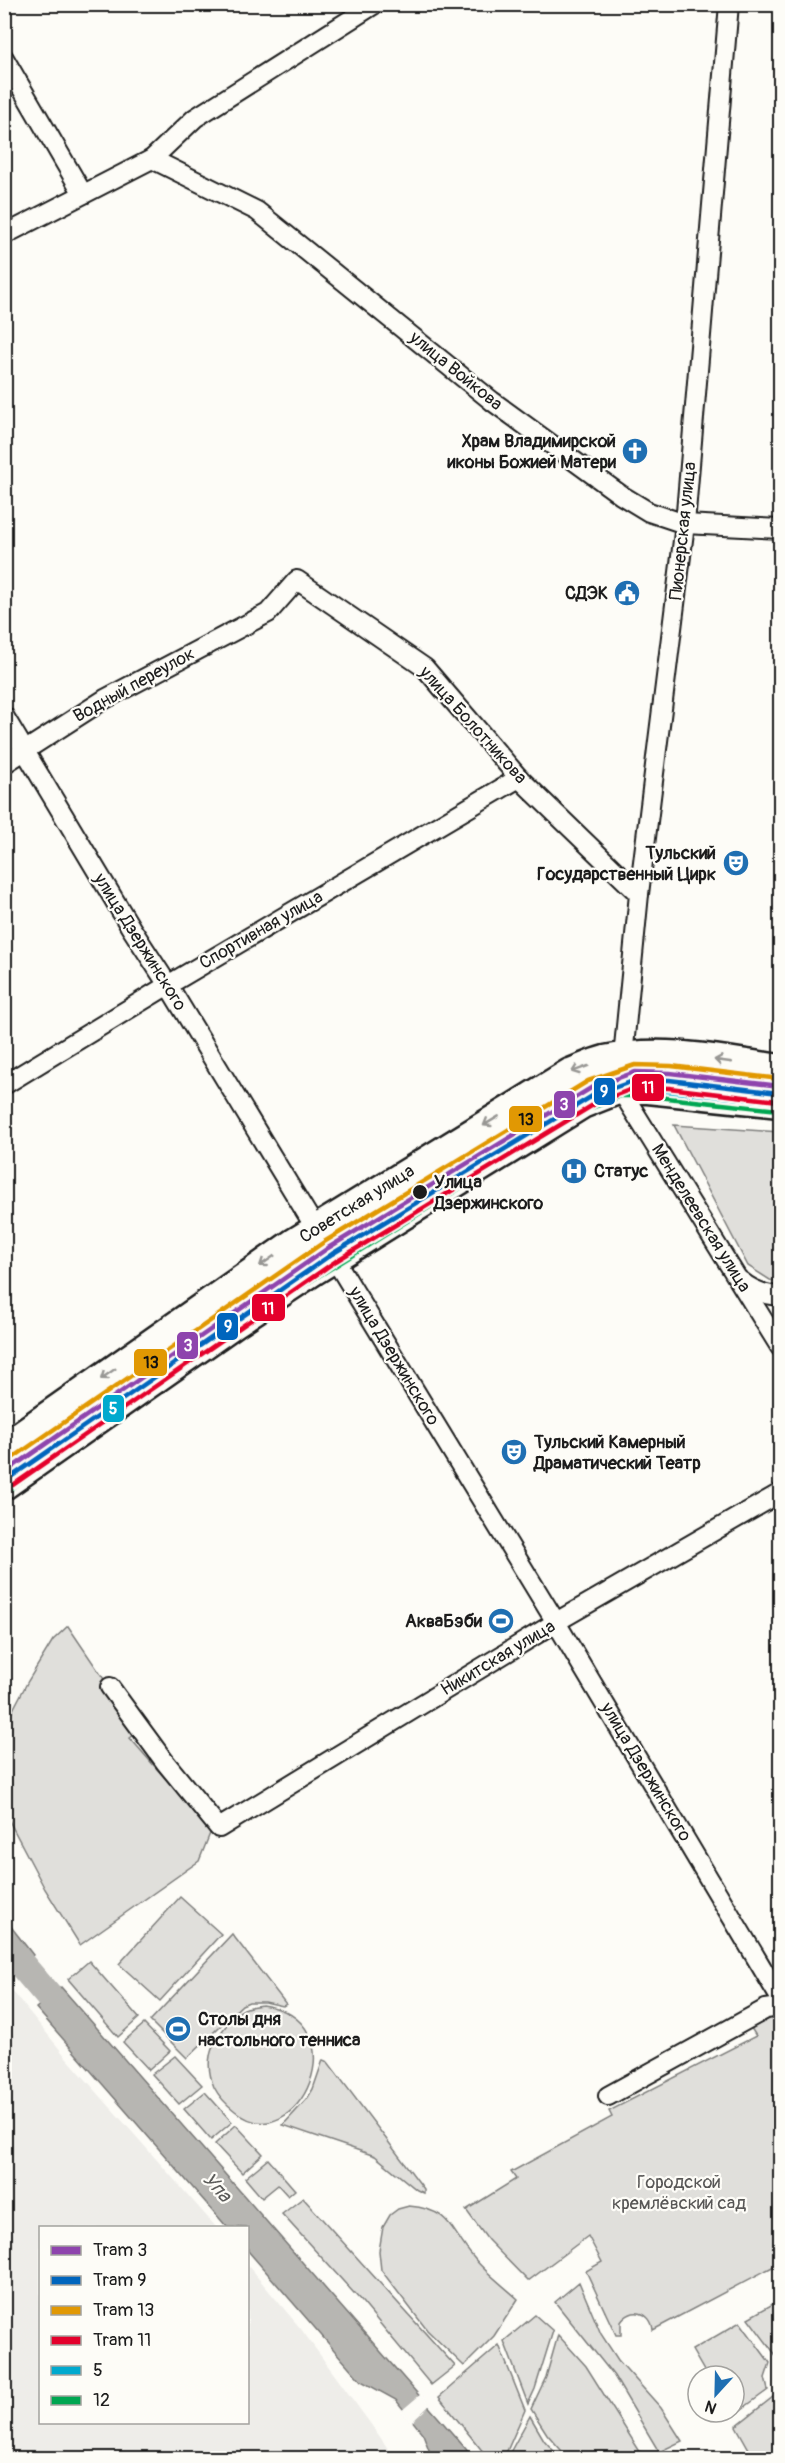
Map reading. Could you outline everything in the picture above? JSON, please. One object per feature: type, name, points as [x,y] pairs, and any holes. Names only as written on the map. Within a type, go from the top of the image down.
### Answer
[{"type":"main road","name":"Советская улица","points":[[4,1447],[316,1229],[570,1073],[602,1061],[623,1057],[676,1055],[780,1069]]},
{"type":"main road","name":"Советская улица","points":[[4,1485],[236,1322],[334,1258],[582,1104],[620,1089],[648,1089],[780,1103]]},
{"type":"main road","name":"улица Дзержинского","points":[[316,1229],[334,1258]]},
{"type":"street","points":[[4,235],[152,159],[195,118],[375,4]]},
{"type":"street","name":"Пионерская улица","points":[[623,1057],[639,894],[685,524],[729,4]]},
{"type":"street","points":[[4,58],[83,194]]},
{"type":"street","name":"улица Войкова","points":[[152,159],[258,211],[492,401],[621,495],[650,512],[685,524],[780,529]]},
{"type":"street","name":"улица Болотникова","points":[[268,613],[297,580],[425,668],[519,778],[639,894]]},
{"type":"street","name":"Водный переулок","points":[[4,764],[26,752],[43,738],[105,699],[268,613]]},
{"type":"street","name":"улица Дзержинского","points":[[4,716],[316,1229]]},
{"type":"street","name":"Спортивная улица","points":[[4,1085],[168,985],[519,778]]},
{"type":"street","name":"Менделеевская улица","points":[[620,1089],[780,1347]]},
{"type":"street","name":"улица Дзержинского","points":[[334,1258],[556,1622],[780,1998]]},
{"type":"street","points":[[739,1280],[765,1294],[780,1296]]},
{"type":"street","name":"Никитская улица","points":[[110,1687],[165,1762],[219,1827],[556,1622],[780,1493]]},
{"type":"street","points":[[608,2096],[766,2009],[780,2007]]},
{"type":"shaded area","points":[[5,1982],[66,2057],[215,2226],[39,2226],[39,2424],[249,2424],[249,2267],[301,2329],[394,2458],[5,2458]]},
{"type":"green space","points":[[674,1125],[780,1132],[780,1282],[770,1280],[748,1266]]},
{"type":"green space","points":[[68,1626],[139,1731],[130,1738],[211,1831],[199,1861],[80,1945],[45,1889],[5,1813],[6,1723],[53,1640]]},
{"type":"green space","points":[[180,1897],[221,1934],[160,2001],[119,1964]]},
{"type":"green space","points":[[232,1934],[286,2004],[283,2006],[265,2002],[249,2002],[242,2005],[187,2058],[150,2021]]},
{"type":"green space","points":[[89,1961],[139,2018],[118,2037],[68,1979]]},
{"type":"green space","points":[[262,2005],[292,2016],[309,2035],[314,2058],[310,2083],[297,2104],[280,2118],[258,2122],[235,2111],[220,2097],[213,2083],[209,2064],[214,2044],[234,2017],[244,2009]]},
{"type":"green space","name":"Городской кремлёвский сад","points":[[779,2014],[780,2263],[653,2330],[645,2315],[630,2314],[621,2322],[621,2335],[616,2335],[586,2271],[602,2262],[588,2236],[528,2281],[488,2240],[466,2210],[516,2179],[511,2172],[612,2117],[609,2111],[756,2036],[751,2028]]},
{"type":"green space","points":[[144,2024],[170,2051],[149,2070],[123,2042]]},
{"type":"green space","points":[[175,2056],[202,2085],[179,2104],[152,2074]]},
{"type":"green space","points":[[323,2060],[328,2062],[424,2189],[424,2193],[417,2190],[375,2156],[283,2125],[307,2099]]},
{"type":"green space","points":[[205,2092],[232,2122],[211,2140],[184,2109]]},
{"type":"green space","points":[[236,2125],[263,2154],[242,2173],[215,2144]]},
{"type":"green space","points":[[268,2159],[295,2190],[288,2196],[278,2185],[262,2198],[245,2178]]},
{"type":"green space","points":[[303,2198],[455,2366],[431,2385],[363,2303],[282,2214]]},
{"type":"green space","points":[[409,2206],[423,2208],[442,2217],[479,2264],[518,2299],[494,2336],[464,2366],[427,2330],[381,2270],[379,2251],[383,2227],[390,2215],[398,2209]]},
{"type":"green space","points":[[579,2282],[601,2334],[618,2360],[661,2408],[682,2441],[659,2452],[614,2376],[555,2302]]},
{"type":"green space","points":[[780,2300],[780,2356],[778,2358],[748,2318]]},
{"type":"green space","points":[[535,2315],[553,2331],[528,2404],[504,2341]]},
{"type":"green space","points":[[740,2322],[770,2363],[765,2378],[768,2390],[746,2406],[746,2364],[700,2364],[692,2350]]},
{"type":"green space","points":[[558,2335],[586,2366],[644,2458],[568,2458],[547,2434],[531,2409],[546,2377]]},
{"type":"green space","points":[[499,2345],[525,2410],[507,2451],[499,2458],[488,2458],[439,2397]]},
{"type":"green space","points":[[773,2397],[780,2401],[780,2458],[754,2458],[736,2426],[746,2424],[746,2418]]},
{"type":"green space","points":[[530,2416],[544,2440],[560,2458],[507,2458]]},
{"type":"water","points":[[5,1919],[33,1955],[14,1971],[5,1960]]},
{"type":"water","name":"Упа","points":[[61,1987],[472,2458],[432,2458],[423,2434],[396,2400],[361,2381],[249,2252],[249,2226],[226,2226],[36,2008]]},
{"type":"pier","points":[[421,2394],[430,2405],[411,2423],[401,2411]]},
{"type":"waterway","name":"Упа","points":[[4,1944],[73,2025]]},
{"type":"tram line","name":"13","points":[[4,1464],[324,1242],[588,1081],[635,1065],[671,1066],[780,1079]]},
{"type":"tram line","name":"3","points":[[4,1473],[328,1248],[591,1088],[635,1072],[670,1073],[780,1086]]},
{"type":"tram line","name":"9","points":[[8,1479],[332,1254],[594,1095],[636,1080],[669,1080],[779,1093]]},
{"type":"tram line","name":"11","points":[[13,1485],[336,1261],[598,1102],[637,1087],[669,1088],[778,1101]]},
{"type":"transit line","name":"5","points":[[4,1485],[236,1322],[313,1271],[582,1104],[620,1089],[648,1089],[780,1103]]},
{"type":"transit line","name":"12","points":[[8,1491],[240,1328],[317,1277],[585,1111],[621,1096],[648,1096],[779,1110]]},
{"type":"place","name":"Храм Владимирской иконы Божией Матери","points":[[635,451]]},
{"type":"place","name":"СДЭК","points":[[627,593]]},
{"type":"place","name":"Тульский Государственный Цирк","points":[[736,863]]},
{"type":"place","name":"Статус","points":[[574,1171]]},
{"type":"place","name":"Улица Дзержинского","points":[[420,1192]]},
{"type":"place","name":"Тульский Камерный Драматический Театр","points":[[514,1452]]},
{"type":"place","name":"АкваБэби","points":[[501,1621]]},
{"type":"place","name":"Cтолы дня настольного тенниса","points":[[178,2029]]}]
